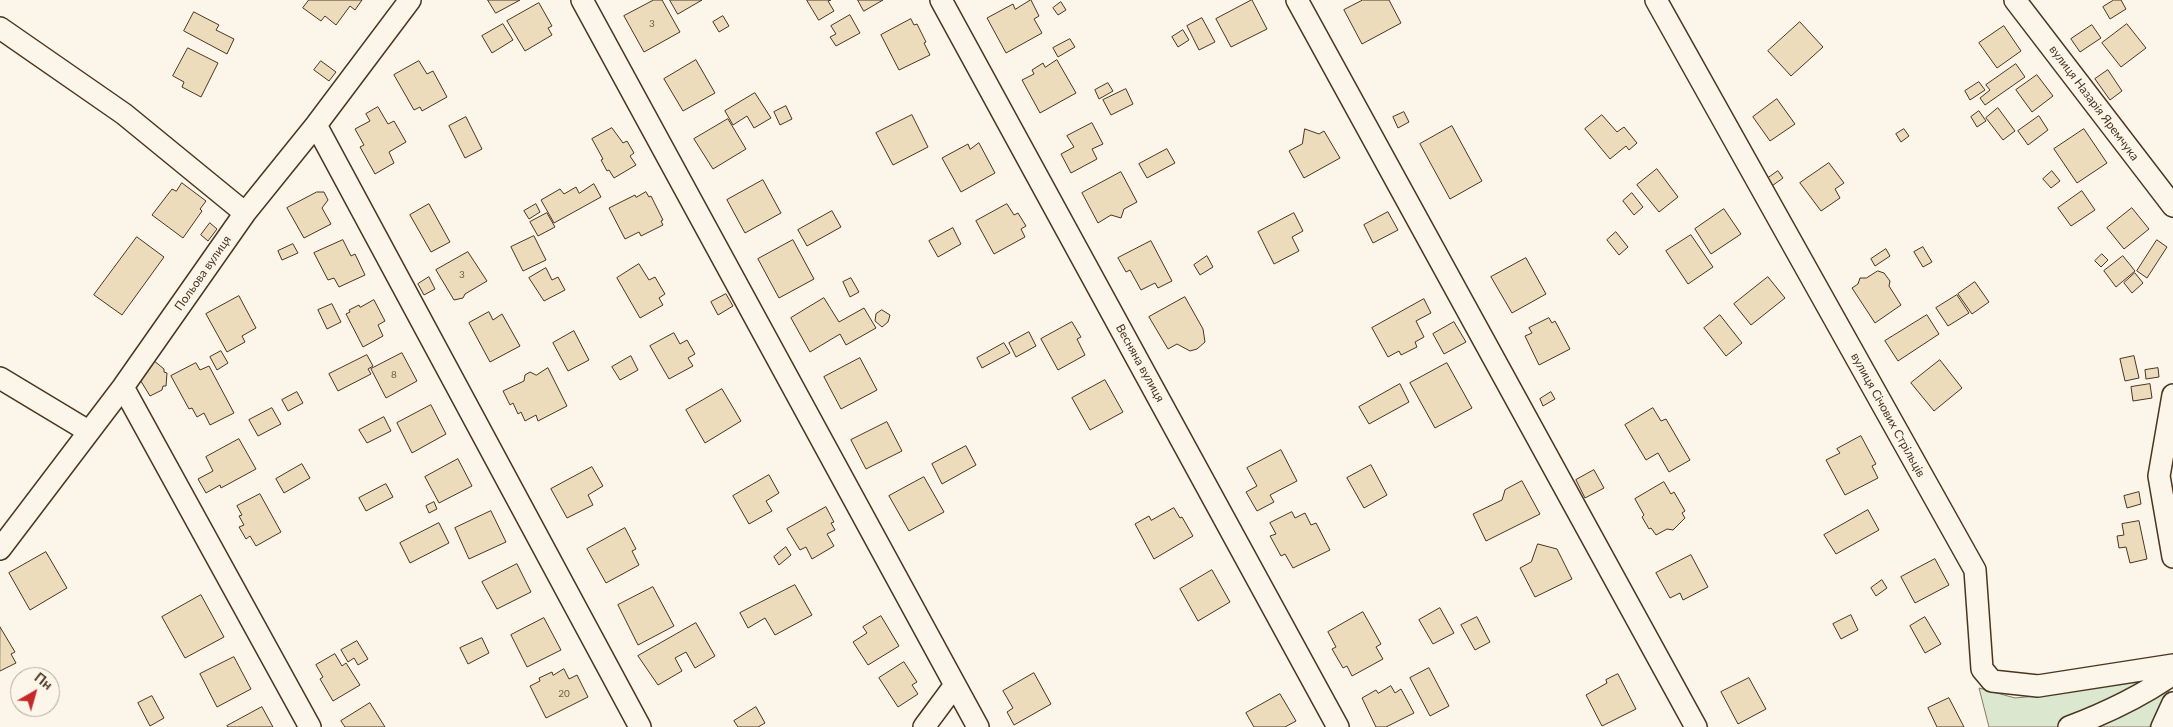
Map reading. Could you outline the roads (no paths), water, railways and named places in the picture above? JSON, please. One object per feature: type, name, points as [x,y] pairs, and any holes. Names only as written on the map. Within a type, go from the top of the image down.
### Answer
[{"type":"street","name":"Польова вулиця","points":[[0,549],[88,430],[123,387],[245,213],[316,125],[410,0]]},
{"type":"street","points":[[582,0],[978,727]]},
{"type":"street","name":"Весняна вулиця","points":[[941,0],[1338,727]]},
{"type":"street","points":[[1297,0],[1696,727]]},
{"type":"street","name":"вулиця Січових Стрільців","points":[[1656,0],[1975,570],[1982,669],[1992,681],[2038,686],[2173,665]]},
{"type":"street","name":"вулиця Назарія Яремчука","points":[[2015,0],[2173,206]]},
{"type":"street","points":[[0,28],[124,114],[245,213]]},
{"type":"street","points":[[316,125],[640,727]]},
{"type":"street","points":[[0,378],[88,430]]},
{"type":"street","points":[[123,387],[310,727]]},
{"type":"street","points":[[2173,395],[2159,476],[2173,556]]},
{"type":"street","points":[[2069,727],[2103,715],[2149,691],[2173,674]]},
{"type":"street","points":[[924,727],[954,685]]},
{"type":"street","points":[[2162,727],[2173,702]]}]
